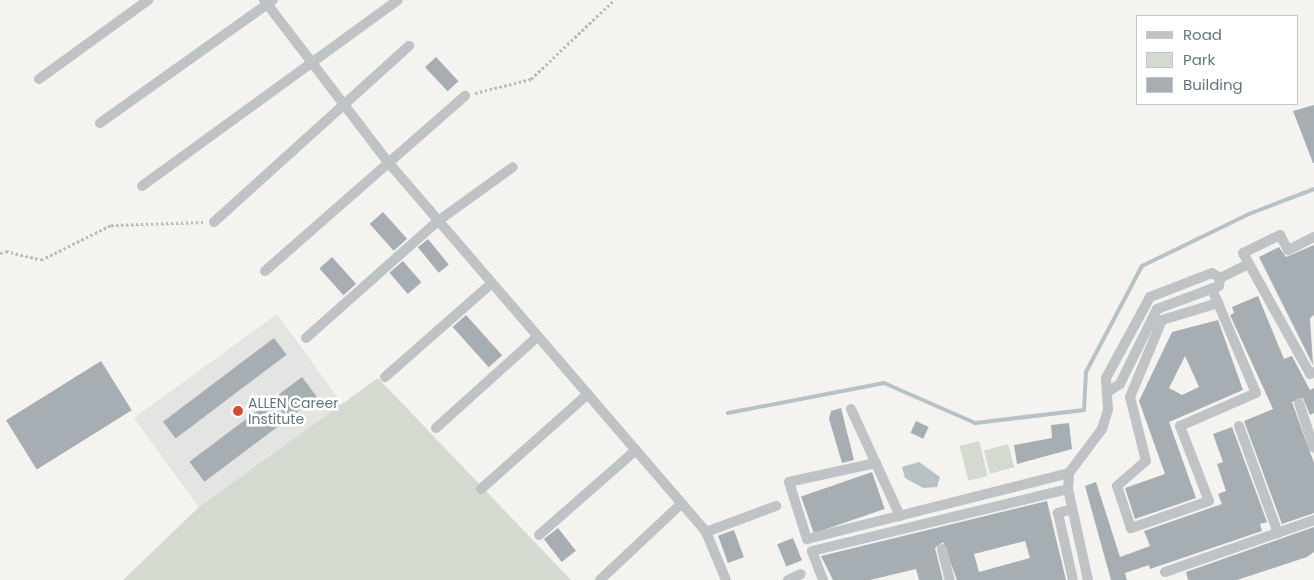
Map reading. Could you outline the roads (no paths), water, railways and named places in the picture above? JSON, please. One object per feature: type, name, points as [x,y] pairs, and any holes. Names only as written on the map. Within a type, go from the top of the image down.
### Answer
[{"type":"street","points":[[39,79],[148,0]]},
{"type":"street","points":[[142,186],[398,0]]},
{"type":"street","points":[[100,124],[268,2],[310,64],[388,162],[706,532],[726,580]]},
{"type":"street","points":[[214,222],[409,46]]},
{"type":"street","points":[[265,271],[465,96]]},
{"type":"street","points":[[306,338],[438,221],[513,167]]},
{"type":"street","points":[[1314,237],[1288,250],[1280,235],[1243,253],[1310,374],[1314,372]]},
{"type":"street","points":[[1220,278],[1249,264]]},
{"type":"street","points":[[1088,580],[1068,489],[1068,473],[1102,429],[1109,391],[1106,378],[1150,297],[1212,274],[1220,278]]},
{"type":"street","points":[[1109,391],[1120,384],[1157,309],[1219,286],[1220,278]]},
{"type":"street","points":[[384,376],[492,283]]},
{"type":"street","points":[[1212,289],[1218,303],[1256,392],[1180,426],[1209,501],[1131,528],[1117,486],[1146,461],[1130,397],[1162,320],[1218,303]]},
{"type":"street","points":[[436,428],[538,336]]},
{"type":"street","points":[[481,489],[588,394]]},
{"type":"street","points":[[1298,403],[1310,420],[1314,448]]},
{"type":"street","points":[[851,409],[900,516]]},
{"type":"street","points":[[1239,426],[1278,533]]},
{"type":"street","points":[[539,535],[636,450]]},
{"type":"street","points":[[876,463],[789,482],[807,539],[1068,473]]},
{"type":"street","points":[[824,580],[812,551],[1068,489]]},
{"type":"street","points":[[600,580],[682,504]]},
{"type":"street","points":[[706,532],[776,506]]},
{"type":"street","points":[[1072,508],[1058,514],[1073,580]]},
{"type":"street","points":[[1165,572],[1314,520]]},
{"type":"street","points":[[942,549],[950,580]]},
{"type":"street","points":[[788,580],[801,574]]},
{"type":"waterway","points":[[728,413],[884,383],[975,423],[1084,410],[1086,372],[1142,266],[1249,214],[1314,189]]},
{"type":"place","name":"ALLEN Career Institute","points":[[238,411]]}]
